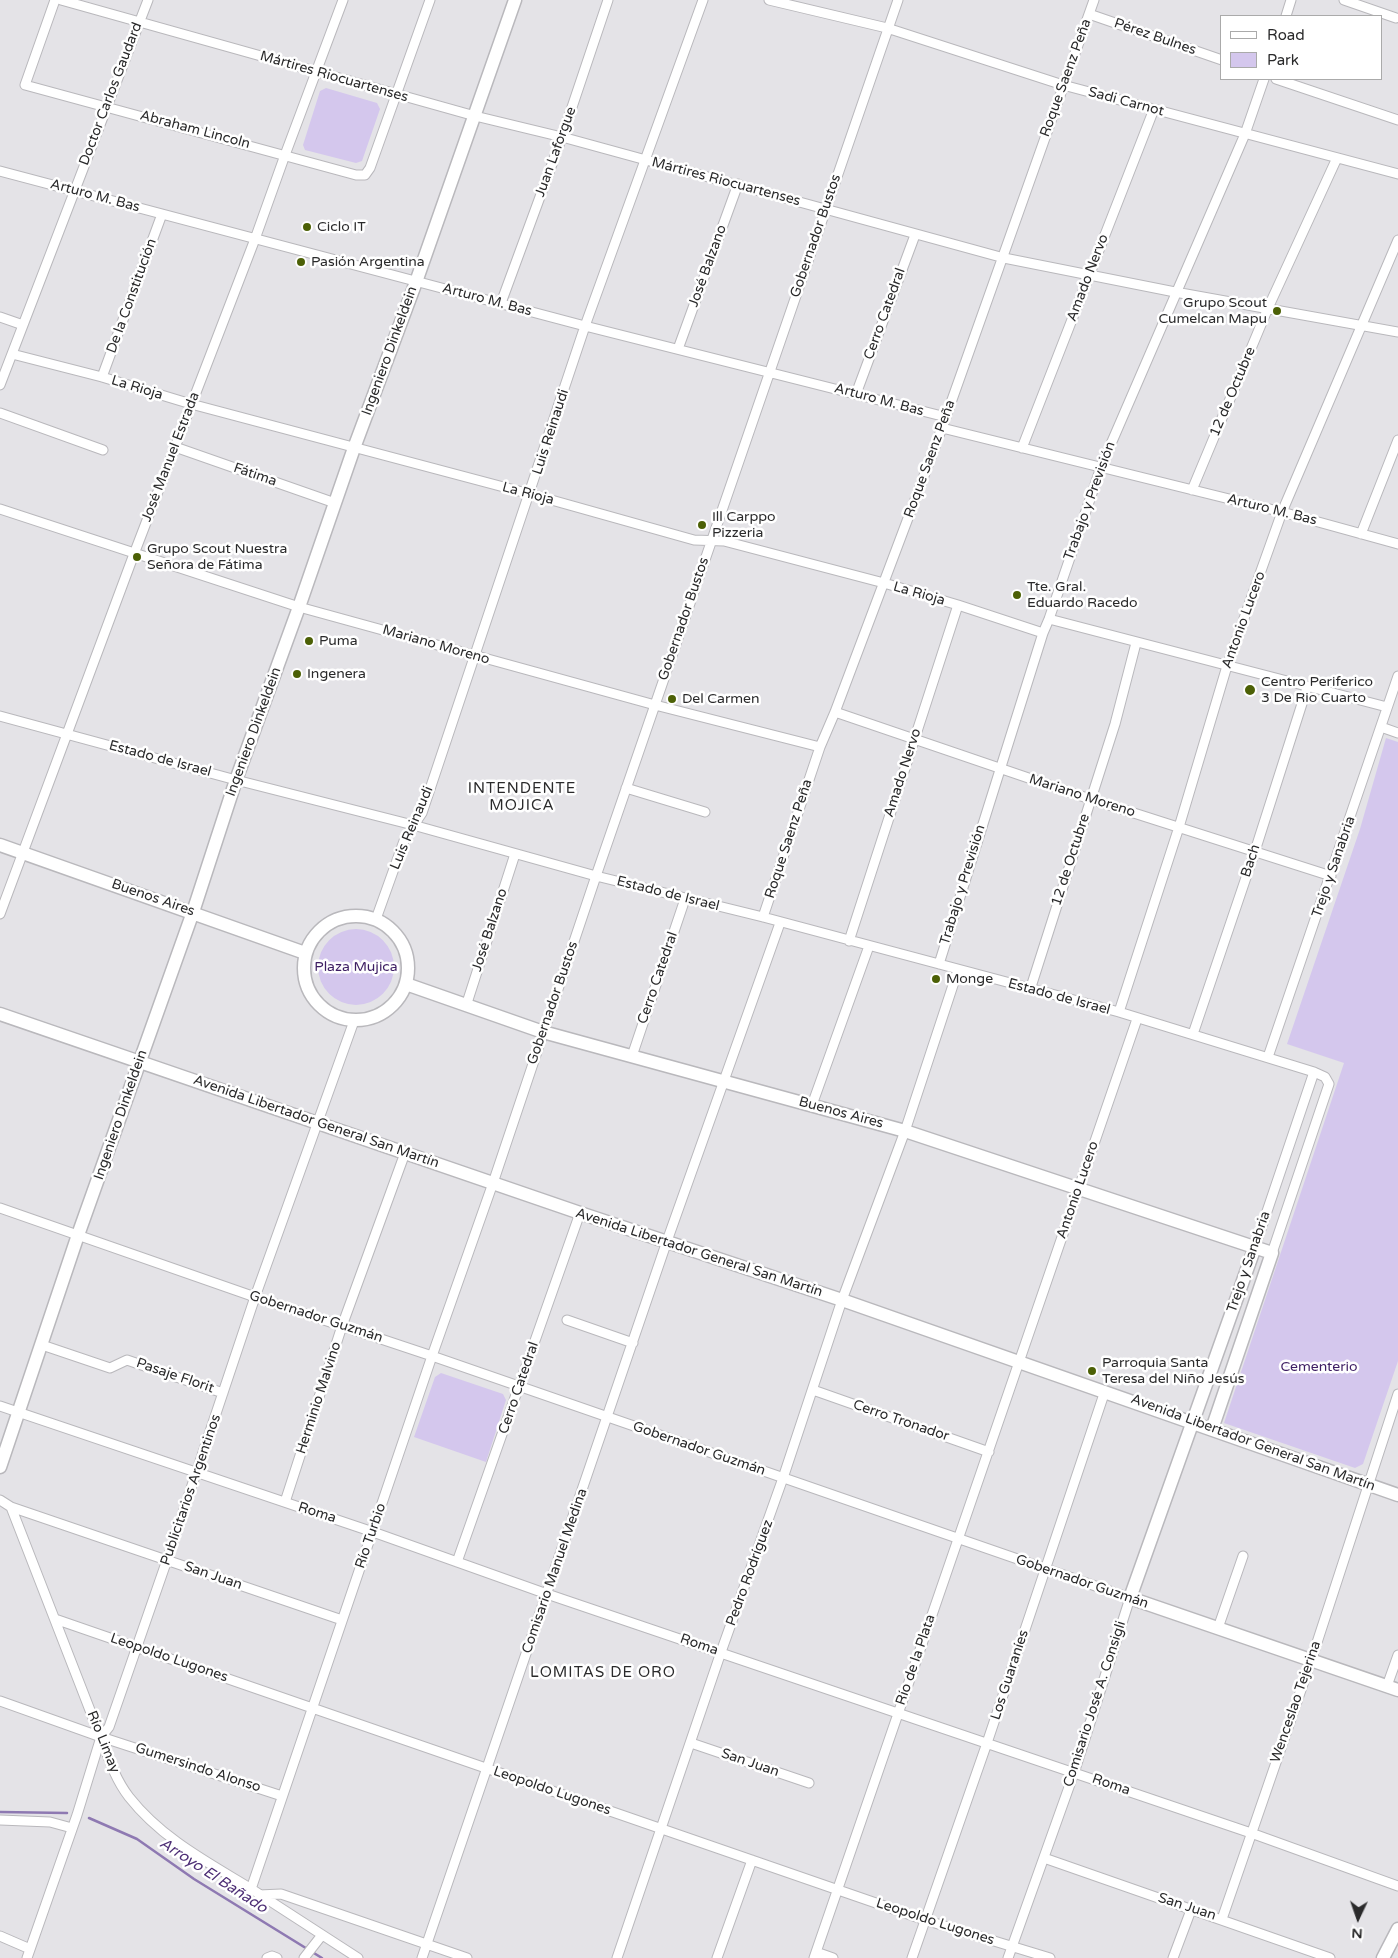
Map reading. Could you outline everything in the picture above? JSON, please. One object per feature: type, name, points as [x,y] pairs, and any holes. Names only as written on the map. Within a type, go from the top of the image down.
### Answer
[{"type":"main road","name":"Ingeniero Dinkeldein","points":[[0,1467],[78,1235],[193,912],[236,780],[300,607],[354,448],[416,282],[515,0]]},
{"type":"main road","name":"Buenos Aires","points":[[0,844],[305,953]]},
{"type":"main road","points":[[358,916],[376,919],[389,927],[400,939],[406,953],[408,968],[406,984],[398,999],[386,1011],[371,1018],[354,1021],[341,1019],[328,1013],[317,1004],[309,993],[303,973],[305,953],[313,937],[325,925],[341,917],[358,916]]},
{"type":"main road","name":"Buenos Aires","points":[[406,984],[543,1032],[905,1130],[1272,1253]]},
{"type":"main road","name":"Avenida Libertador General San Martín","points":[[0,1014],[580,1213],[842,1300],[1106,1391],[1398,1495]]},
{"type":"main road","name":"Trejo y Sanabria","points":[[1193,1422],[1255,1247]]},
{"type":"main road","name":"Trejo y Sanabria","points":[[1212,1429],[1272,1253]]},
{"type":"main road","name":"Comisario José A. Consigli","points":[[1130,1598],[1193,1422]]},
{"type":"main road","name":"Gobernador Guzmán","points":[[1130,1598],[1392,1688]]},
{"type":"main road","points":[[1383,1958],[1398,1929]]},
{"type":"street","name":"Abraham Lincoln","points":[[55,0],[25,85],[356,175],[366,175],[370,168],[396,95]]},
{"type":"street","name":"Mártires Riocuartenses","points":[[61,0],[396,95],[738,184],[915,235],[1004,258],[1175,292],[1398,332]]},
{"type":"street","name":"Doctor Carlos Gaudard","points":[[0,385],[148,0]]},
{"type":"street","name":"José Manuel Estrada","points":[[0,914],[134,554],[255,239],[343,0]]},
{"type":"street","points":[[396,95],[430,0]]},
{"type":"street","name":"Juan Laforgue","points":[[501,302],[562,137],[608,0]]},
{"type":"street","name":"Luis Reinaudi","points":[[376,919],[405,838],[422,813],[586,326],[702,0]]},
{"type":"street","name":"Sadi Carnot","points":[[769,0],[887,28],[1063,85],[1398,174]]},
{"type":"street","name":"Gobernador Bustos","points":[[493,1183],[626,788],[898,0]]},
{"type":"street","name":"Roque Saenz Peña","points":[[763,917],[820,747],[946,418],[1094,0]]},
{"type":"street","points":[[1286,15],[1291,0]]},
{"type":"street","points":[[1344,0],[1396,18]]},
{"type":"street","name":"Pérez Bulnes","points":[[1089,14],[1220,59]]},
{"type":"street","name":"Trabajo y Previsión","points":[[939,964],[1043,633],[1100,467],[1244,134],[1264,80]]},
{"type":"street","points":[[1279,80],[1398,120]]},
{"type":"street","name":"Amado Nervo","points":[[1022,448],[1154,109]]},
{"type":"street","name":"12 de Octubre","points":[[1192,490],[1268,308],[1337,158]]},
{"type":"street","name":"Arturo M. Bas","points":[[0,171],[416,282],[501,302],[586,326],[946,418]]},
{"type":"street","name":"José Balzano","points":[[678,349],[738,184]]},
{"type":"street","name":"De la Constitución","points":[[102,377],[162,214]]},
{"type":"street","name":"Cerro Catedral","points":[[856,394],[915,235]]},
{"type":"street","name":"Antonio Lucero","points":[[1119,1012],[1179,827],[1227,666],[1282,512],[1398,240]]},
{"type":"street","points":[[0,317],[23,325]]},
{"type":"street","name":"La Rioja","points":[[12,354],[694,540],[712,539],[724,541],[884,584],[958,605],[1043,633]]},
{"type":"street","points":[[0,413],[103,450]]},
{"type":"street","name":"Arturo M. Bas","points":[[942,428],[1282,512],[1398,544]]},
{"type":"street","points":[[1361,534],[1398,440]]},
{"type":"street","name":"Fátima","points":[[175,447],[335,503]]},
{"type":"street","name":"Mariano Moreno","points":[[0,509],[300,607],[655,705],[820,747]]},
{"type":"street","name":"Amado Nervo","points":[[849,941],[958,605]]},
{"type":"street","points":[[1049,620],[1387,708]]},
{"type":"street","name":"12 de Octubre","points":[[1030,990],[1115,724],[1136,643]]},
{"type":"street","name":"Trejo y Sanabria","points":[[1268,1057],[1398,676]]},
{"type":"street","name":"Bach","points":[[1193,1034],[1255,851],[1307,688]]},
{"type":"street","name":"Mariano Moreno","points":[[835,712],[1090,799],[1331,876]]},
{"type":"street","name":"Estado de Israel","points":[[0,716],[236,780],[413,825],[596,876],[763,917],[1030,990],[1119,1012],[1314,1072],[1324,1077],[1329,1084]]},
{"type":"street","points":[[1381,727],[1398,732]]},
{"type":"street","points":[[626,788],[705,812]]},
{"type":"street","name":"José Balzano","points":[[466,1006],[515,854]]},
{"type":"street","name":"Cerro Catedral","points":[[632,1056],[685,899]]},
{"type":"street","points":[[667,1241],[780,923]]},
{"type":"street","points":[[812,1105],[869,946]]},
{"type":"street","points":[[842,1300],[905,1130],[958,970]]},
{"type":"street","name":"Antonio Lucero","points":[[1019,1362],[1137,1019]]},
{"type":"street","name":"Publicitarios Argentinos","points":[[26,1958],[72,1828],[101,1737],[108,1727],[167,1560],[255,1297],[319,1124],[354,1021]]},
{"type":"street","name":"Trejo y Sanabria","points":[[1255,1247],[1314,1072]]},
{"type":"street","name":"Trejo y Sanabria","points":[[1272,1253],[1329,1084]]},
{"type":"street","name":"Herminio Malvino","points":[[285,1502],[342,1326],[405,1153]]},
{"type":"street","name":"Río Turbio","points":[[251,1889],[432,1356],[493,1183]]},
{"type":"street","name":"Gobernador Guzmán","points":[[0,1208],[1130,1598]]},
{"type":"street","name":"Cerro Catedral","points":[[458,1562],[580,1213]]},
{"type":"street","name":"Comisario Manuel Medina","points":[[422,1958],[667,1241]]},
{"type":"street","name":"Pedro Rodríguez","points":[[616,1958],[783,1478],[842,1300]]},
{"type":"street","points":[[566,1320],[632,1343]]},
{"type":"street","name":"Pasaje Florit","points":[[42,1345],[110,1368],[128,1360],[223,1393]]},
{"type":"street","name":"Río de la Plata","points":[[815,1955],[1019,1362]]},
{"type":"street","name":"Cerro Tronador","points":[[813,1390],[989,1452]]},
{"type":"street","name":"Los Guaraníes","points":[[912,1958],[1106,1391]]},
{"type":"street","name":"Wenceslao Tejerina","points":[[1222,1919],[1250,1833],[1311,1661],[1398,1394]]},
{"type":"street","name":"Roma","points":[[0,1406],[1250,1833],[1398,1886]]},
{"type":"street","name":"San Juan","points":[[0,1500],[11,1507],[342,1620]]},
{"type":"street","name":"Río Limay","points":[[11,1507],[101,1737],[110,1767],[129,1796],[154,1824],[201,1860],[251,1889],[358,1958]]},
{"type":"street","points":[[1218,1628],[1243,1556]]},
{"type":"street","name":"Comisario José A. Consigli","points":[[1008,1958],[1074,1773],[1130,1598]]},
{"type":"street","name":"Leopoldo Lugones","points":[[55,1619],[925,1920],[1050,1958]]},
{"type":"street","points":[[1392,1688],[1398,1655]]},
{"type":"street","name":"Gumersindo Alonso","points":[[0,1701],[101,1737],[282,1796]]},
{"type":"street","name":"San Juan","points":[[691,1743],[809,1782]]},
{"type":"street","points":[[0,1820],[50,1822],[72,1828]]},
{"type":"street","name":"San Juan","points":[[1044,1858],[1330,1958]]},
{"type":"street","points":[[718,1958],[752,1860]]},
{"type":"street","points":[[259,1894],[281,1894],[467,1958]]},
{"type":"street","points":[[1173,1958],[1191,1910]]},
{"type":"street","points":[[305,1957],[314,1942],[322,1934]]},
{"type":"street","points":[[0,1936],[30,1949]]},
{"type":"street","points":[[815,1955],[833,1958]]},
{"type":"green space","points":[[326,88],[377,103],[380,109],[362,161],[356,163],[305,150],[303,145],[320,91]]},
{"type":"green space","name":"Cementerio","points":[[1386,738],[1398,742],[1398,1361],[1363,1464],[1355,1468],[1224,1423],[1344,1063],[1287,1044],[1360,829]]},
{"type":"green space","name":"Plaza Mujica","points":[[349,929],[363,929],[377,935],[388,946],[392,952],[394,967],[392,982],[383,994],[371,1003],[349,1005],[335,999],[324,988],[318,974],[318,960],[324,946],[335,935]]},
{"type":"green space","points":[[441,1373],[503,1394],[506,1400],[486,1462],[414,1437],[435,1377]]},
{"type":"waterway","name":"Arroyo El Bañado","points":[[0,1812],[67,1813]]},
{"type":"waterway","name":"Arroyo El Bañado","points":[[89,1818],[137,1839],[194,1879],[322,1958]]},
{"type":"place","name":"Ciclo IT","points":[[307,227]]},
{"type":"place","name":"Pasión Argentina","points":[[301,262]]},
{"type":"place","name":"Grupo Scout Cumelcan Mapu","points":[[1277,311]]},
{"type":"place","name":"Ill Carppo Pizzeria","points":[[702,525]]},
{"type":"place","name":"Grupo Scout Nuestra Señora de Fátima","points":[[137,557]]},
{"type":"place","name":"Tte. Gral. Eduardo Racedo","points":[[1017,595]]},
{"type":"place","name":"Puma","points":[[309,641]]},
{"type":"place","name":"Ingenera","points":[[297,674]]},
{"type":"place","name":"Centro Periferico 3 De Rio Cuarto","points":[[1250,690]]},
{"type":"place","name":"Del Carmen","points":[[672,699]]},
{"type":"place","name":"Monge","points":[[936,979]]},
{"type":"place","name":"Parroquia Santa Teresa del Niño Jesús","points":[[1092,1371]]},
{"type":"district","name":"INTENDENTE MOJICA","points":[[522,798]]},
{"type":"district","name":"LOMITAS DE ORO","points":[[603,1673]]}]
